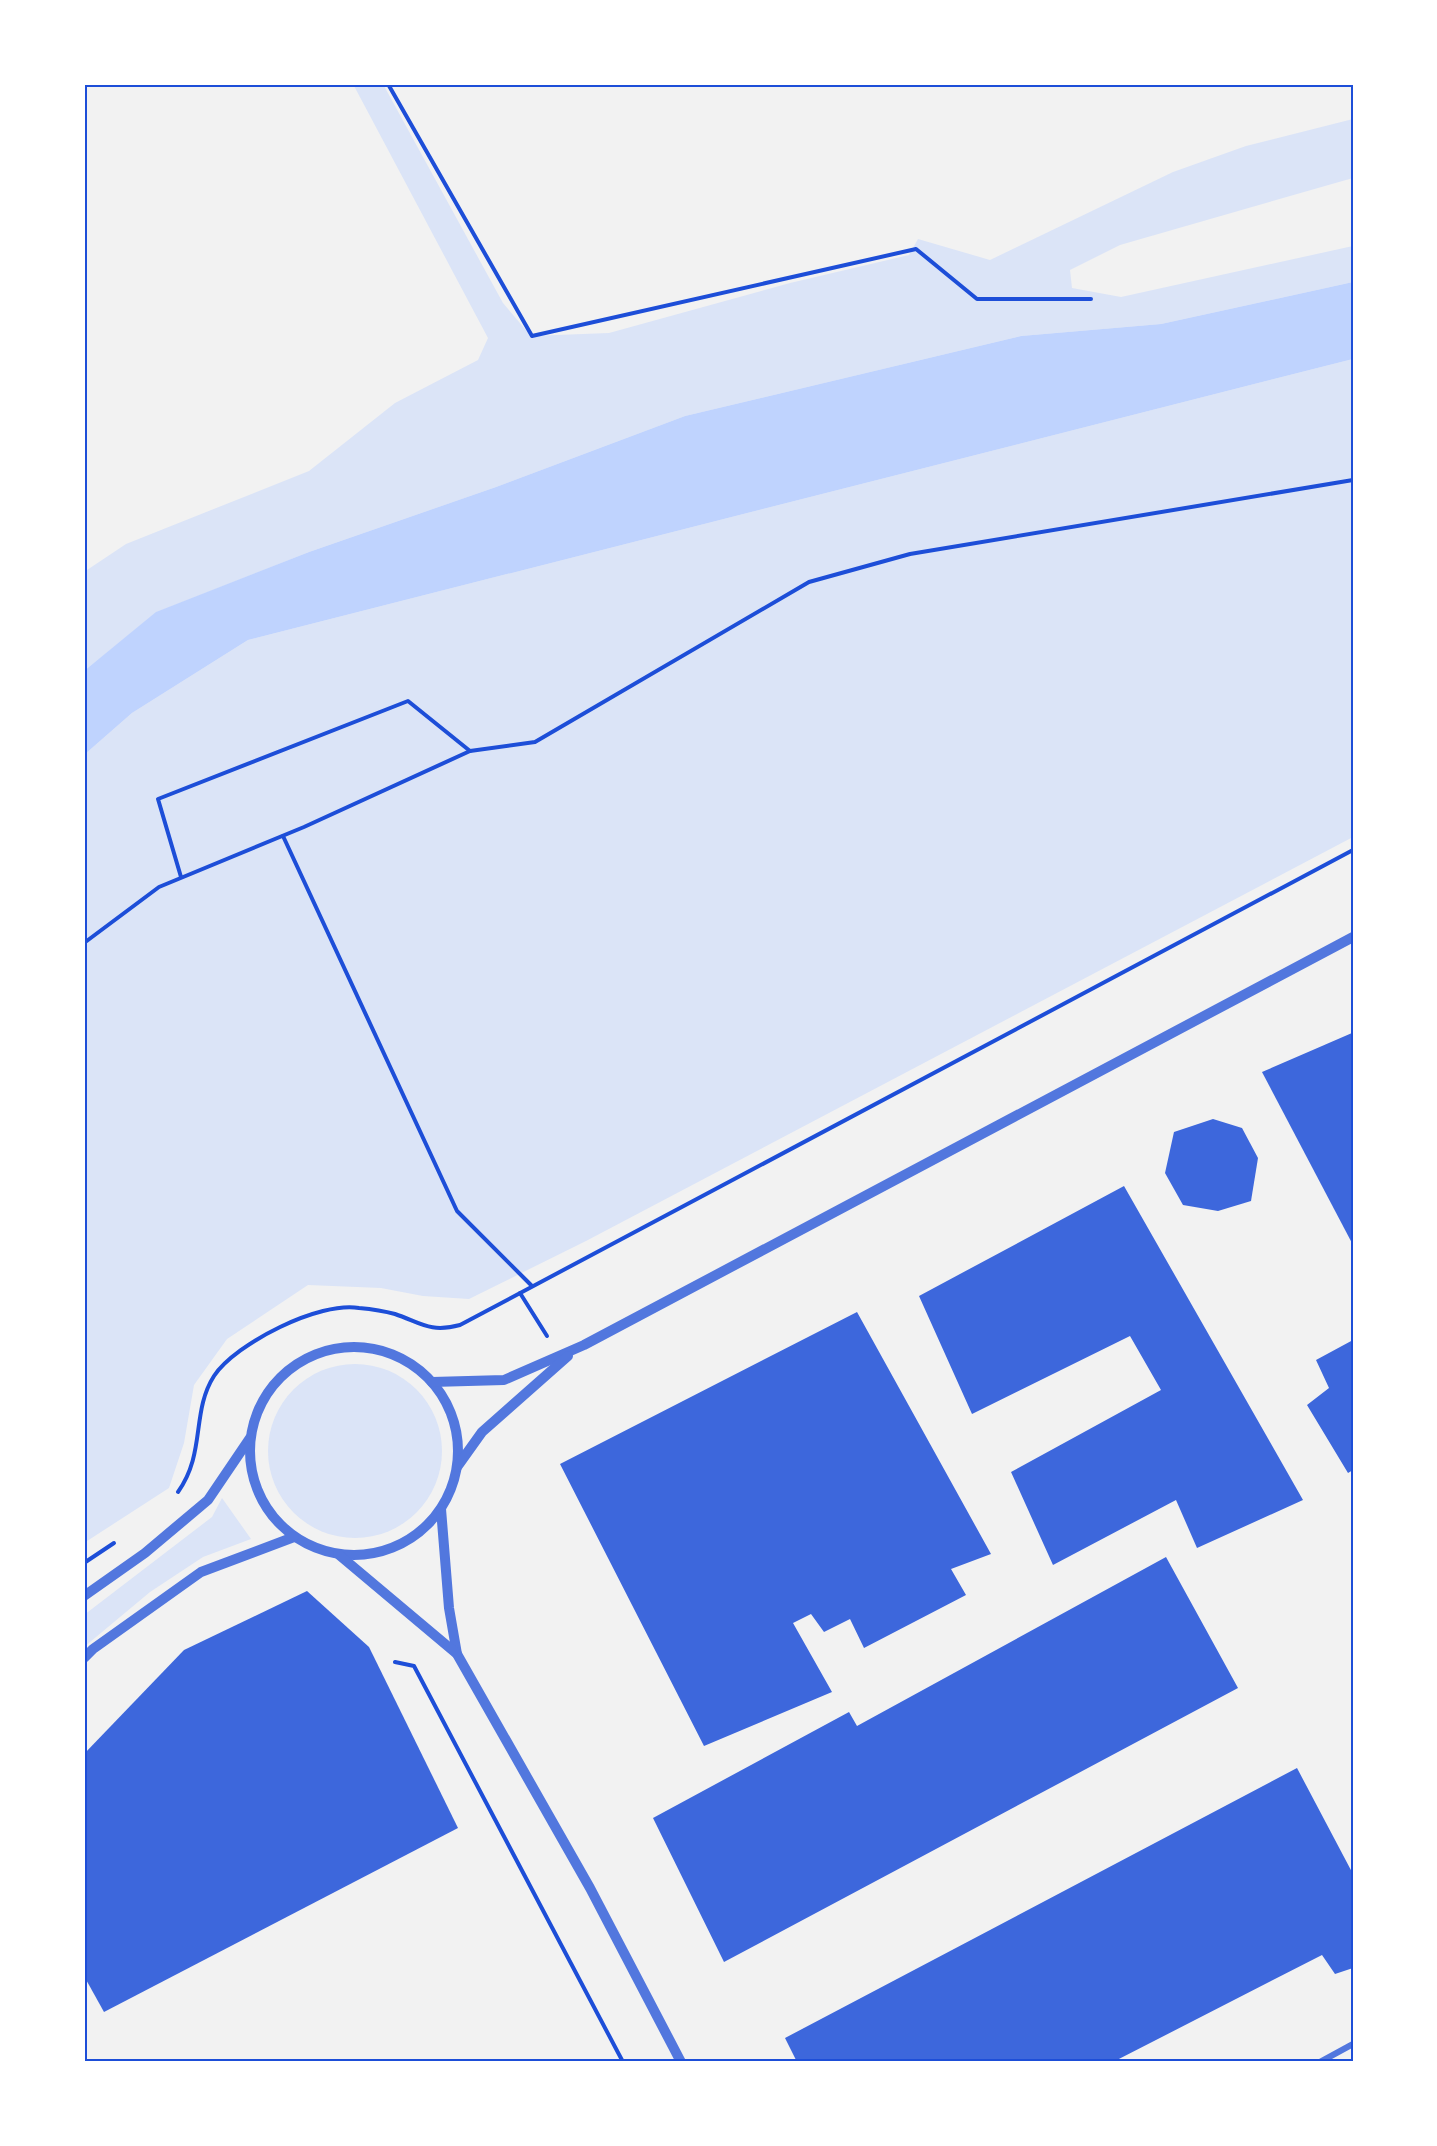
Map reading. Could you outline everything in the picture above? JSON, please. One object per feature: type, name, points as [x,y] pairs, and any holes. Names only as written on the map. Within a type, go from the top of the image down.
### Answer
[{"type":"street","points":[[432,1382],[504,1380],[577,1348],[1353,937]]},
{"type":"street","points":[[352,1347],[382,1350],[410,1363],[432,1382],[449,1408],[458,1437],[457,1467],[451,1489],[441,1509],[413,1537],[377,1553],[338,1554],[315,1548],[294,1537],[268,1510],[252,1476],[250,1438],[258,1409],[273,1384],[296,1364],[323,1351],[352,1347]]},
{"type":"street","points":[[457,1467],[482,1432],[577,1348]]},
{"type":"street","points":[[84,1596],[145,1553],[208,1500],[250,1438]]},
{"type":"street","points":[[441,1509],[448,1608],[457,1654],[590,1888],[681,2062]]},
{"type":"street","points":[[84,1658],[93,1649],[201,1572],[294,1537]]},
{"type":"street","points":[[338,1554],[457,1654]]},
{"type":"street","points":[[1320,2062],[1353,2044]]},
{"type":"path","points":[[388,84],[532,336],[916,249],[977,299],[1091,299]]},
{"type":"path","points":[[84,943],[159,886],[283,836],[470,751],[535,742],[809,582],[910,554],[1353,480]]},
{"type":"path","points":[[182,877],[158,799],[408,701],[470,751]]},
{"type":"path","points":[[283,836],[457,1211],[532,1286]]},
{"type":"path","points":[[174,1497],[194,1464],[202,1400],[213,1377],[230,1358],[255,1340],[322,1310],[336,1307],[356,1307],[394,1314],[424,1327],[445,1329],[460,1325],[1353,849]]},
{"type":"path","points":[[84,1563],[120,1539]]},
{"type":"path","points":[[395,1662],[414,1666],[623,2062]]},
{"type":"shaded area","points":[[353,84],[383,84],[503,303],[531,336],[609,333],[790,283],[909,255],[918,239],[990,260],[1173,172],[1246,146],[1353,119],[1353,178],[1120,245],[1070,270],[1072,288],[1121,297],[1353,246],[1353,282],[1161,324],[1021,336],[685,416],[496,487],[309,552],[157,612],[84,671],[84,572],[126,544],[309,471],[395,403],[478,360],[488,338]]},
{"type":"shaded area","points":[[1353,359],[1353,837],[586,1241],[469,1299],[423,1296],[381,1288],[308,1285],[227,1339],[194,1385],[184,1443],[169,1488],[84,1543],[84,755],[132,713],[248,640]]},
{"type":"shaded area","points":[[355,1364],[372,1365],[388,1370],[404,1378],[417,1389],[428,1402],[436,1418],[441,1434],[441,1468],[436,1484],[428,1500],[417,1513],[404,1524],[388,1532],[372,1537],[355,1538],[338,1537],[322,1532],[306,1524],[293,1513],[282,1500],[274,1484],[269,1468],[268,1451],[269,1434],[274,1418],[282,1402],[293,1389],[306,1378],[322,1370],[338,1365]]},
{"type":"shaded area","points":[[222,1498],[251,1539],[203,1557],[150,1592],[84,1647],[84,1615],[212,1517]]},
{"type":"water","points":[[1353,282],[1353,359],[248,640],[132,713],[84,755],[84,671],[156,612],[309,552],[496,487],[685,416],[1021,336],[1161,324]]},
{"type":"building","points":[[1353,1034],[1353,1245],[1262,1072]]},
{"type":"building","points":[[1213,1119],[1242,1128],[1258,1158],[1251,1201],[1218,1211],[1183,1205],[1165,1173],[1174,1132]]},
{"type":"building","points":[[1124,1186],[1303,1500],[1197,1548],[1176,1500],[1053,1565],[1011,1472],[1161,1390],[1130,1336],[972,1414],[919,1296]]},
{"type":"building","points":[[857,1312],[991,1554],[951,1569],[966,1595],[864,1648],[850,1619],[824,1632],[811,1614],[793,1623],[832,1692],[704,1746],[560,1464]]},
{"type":"building","points":[[1353,1340],[1353,1470],[1348,1473],[1307,1405],[1329,1388],[1316,1360]]},
{"type":"building","points":[[1166,1557],[1238,1688],[724,1962],[653,1818],[849,1712],[857,1726]]},
{"type":"building","points":[[307,1591],[369,1647],[458,1828],[104,2012],[84,1976],[84,1754],[184,1650]]},
{"type":"building","points":[[1297,1768],[1353,1874],[1353,1968],[1335,1974],[1322,1955],[1113,2062],[797,2062],[785,2038]]}]
